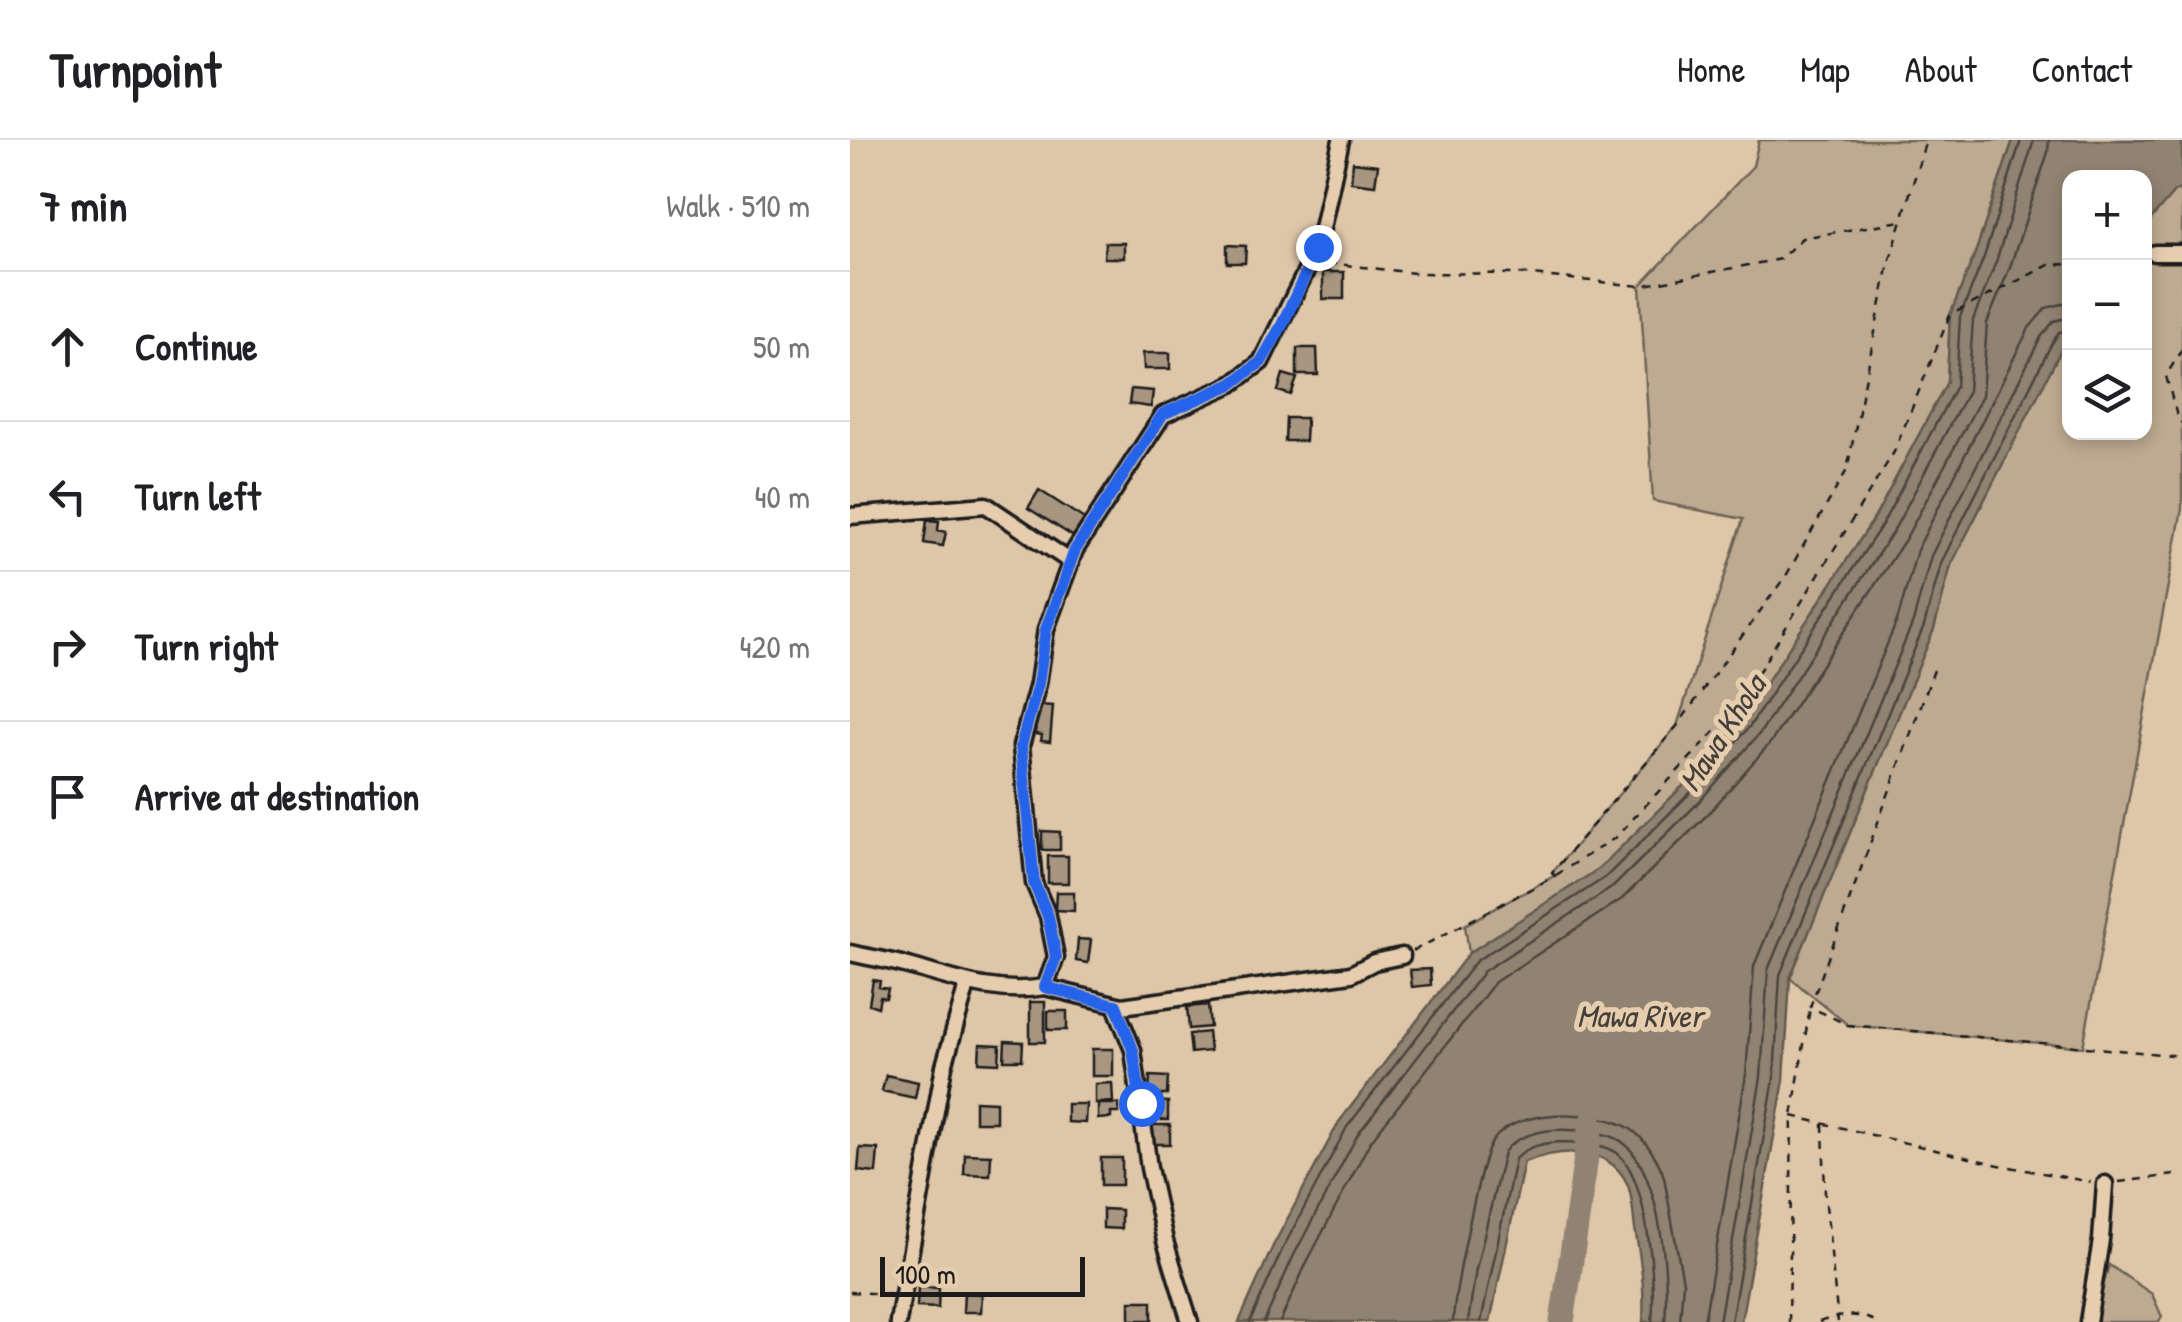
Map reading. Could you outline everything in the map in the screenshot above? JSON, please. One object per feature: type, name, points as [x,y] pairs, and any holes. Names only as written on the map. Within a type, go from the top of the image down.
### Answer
[{"type":"street","points":[[1045,987],[1056,957],[1048,916],[1034,883],[1021,746],[1038,684],[1046,629],[1071,562],[1102,506],[1163,414],[1232,384],[1261,362],[1318,247],[1342,140]]},
{"type":"street","points":[[2155,253],[2182,253]]},
{"type":"street","points":[[850,516],[986,505],[1071,562]]},
{"type":"street","points":[[850,953],[910,966],[967,985],[1022,991],[1045,987],[1116,1005],[1351,974],[1374,962],[1402,956]]},
{"type":"street","points":[[898,1322],[944,1066],[967,985]]},
{"type":"street","points":[[1116,1005],[1133,1050],[1148,1168],[1190,1322]]},
{"type":"street","points":[[2088,1322],[2101,1240],[2104,1184]]},
{"type":"path","points":[[1554,876],[1678,726],[1787,574],[1847,470],[1889,263],[1926,140]]},
{"type":"path","points":[[1311,262],[1415,273],[1522,274],[1640,286],[1780,259],[1802,238],[1902,221]]},
{"type":"path","points":[[1402,956],[1554,876],[1615,838],[1735,710],[1894,452],[1950,316],[2048,265],[2062,264]]},
{"type":"path","points":[[2182,348],[2166,376],[2182,423]]},
{"type":"path","points":[[1789,1322],[1792,1116],[1810,1007],[1934,670]]},
{"type":"path","points":[[1810,1007],[1848,1025],[2182,1056]]},
{"type":"path","points":[[1792,1116],[1999,1165],[2104,1184],[2182,1174]]},
{"type":"path","points":[[1823,1123],[1825,1195],[1838,1322]]},
{"type":"path","points":[[850,1292],[904,1294]]},
{"type":"path","points":[[1819,1322],[1863,1315],[1877,1322]]},
{"type":"shaded area","points":[[1759,140],[2013,140],[1950,315],[1947,382],[1875,517],[1742,720],[1681,788],[1600,868],[1469,953],[1465,925],[1554,876],[1552,873],[1677,726],[1743,519],[1653,501],[1640,286],[1753,166]]},
{"type":"shaded area","points":[[2182,188],[2182,509],[2083,1047],[1848,1025],[1790,978],[1934,629],[1951,565],[2062,348],[2062,440],[2152,440],[2152,218]]},
{"type":"shaded area","points":[[2109,1265],[2152,1294],[2162,1317],[2159,1322],[2093,1322]]},
{"type":"water","name":"Mawa River","points":[[2013,140],[2182,140],[2182,188],[2152,218],[2152,170],[2062,170],[2062,348],[1951,565],[1934,629],[1790,978],[1784,1080],[1741,1322],[1643,1322],[1641,1264],[1627,1183],[1608,1161],[1567,1153],[1524,1162],[1490,1322],[1239,1322],[1273,1246],[1339,1122],[1469,953],[1600,868],[1681,788],[1742,720],[1875,517],[1947,382],[1950,315]]},
{"type":"building","points":[[1353,162],[1378,165],[1375,185],[1351,182]]},
{"type":"building","points":[[1105,243],[1124,243],[1124,258],[1104,258]]},
{"type":"building","points":[[1227,245],[1246,246],[1245,263],[1227,263]]},
{"type":"building","points":[[1323,272],[1344,272],[1344,299],[1323,299]]},
{"type":"building","points":[[1297,348],[1317,348],[1318,375],[1297,375]]},
{"type":"building","points":[[1143,353],[1170,353],[1170,369],[1144,369]]},
{"type":"building","points":[[1283,374],[1297,378],[1291,395],[1278,391]]},
{"type":"building","points":[[1131,389],[1153,391],[1151,407],[1129,404]]},
{"type":"building","points":[[1286,418],[1306,418],[1305,441],[1285,441]]},
{"type":"building","points":[[1039,490],[1086,520],[1074,537],[1028,508]]},
{"type":"building","points":[[927,520],[939,521],[938,530],[946,532],[943,546],[924,543]]},
{"type":"building","points":[[1037,705],[1053,706],[1050,742],[1041,741],[1042,735],[1035,734]]},
{"type":"building","points":[[1042,831],[1060,832],[1060,850],[1042,850]]},
{"type":"building","points":[[1048,856],[1068,856],[1068,883],[1048,883]]},
{"type":"building","points":[[1056,892],[1074,892],[1074,911],[1055,910]]},
{"type":"building","points":[[1078,939],[1091,940],[1088,963],[1076,961]]},
{"type":"building","points":[[1430,969],[1431,985],[1412,987],[1410,970]]},
{"type":"building","points":[[873,980],[888,989],[886,998],[880,997],[878,1007],[869,1004]]},
{"type":"building","points":[[1030,1002],[1045,1002],[1045,1042],[1030,1042]]},
{"type":"building","points":[[1208,1005],[1210,1027],[1189,1029],[1187,1007]]},
{"type":"building","points":[[1048,1011],[1067,1011],[1067,1030],[1048,1030]]},
{"type":"building","points":[[1208,1032],[1210,1051],[1191,1053],[1189,1034]]},
{"type":"building","points":[[1005,1041],[1023,1042],[1022,1060],[1004,1060]]},
{"type":"building","points":[[980,1044],[1000,1045],[999,1063],[979,1062]]},
{"type":"building","points":[[1092,1049],[1113,1049],[1113,1076],[1092,1076]]},
{"type":"building","points":[[886,1075],[918,1082],[915,1098],[882,1091]]},
{"type":"building","points":[[1150,1076],[1168,1077],[1167,1095],[1149,1095]]},
{"type":"building","points":[[1112,1083],[1113,1102],[1095,1103],[1095,1084]]},
{"type":"building","points":[[975,1101],[996,1102],[996,1122],[975,1122]]},
{"type":"building","points":[[1150,1101],[1168,1102],[1168,1120],[1150,1120]]},
{"type":"building","points":[[1067,1104],[1086,1104],[1085,1123],[1067,1122]]},
{"type":"building","points":[[1098,1104],[1119,1104],[1119,1113],[1098,1119]]},
{"type":"building","points":[[1152,1125],[1170,1125],[1170,1144],[1152,1144]]},
{"type":"building","points":[[860,1148],[878,1149],[876,1173],[858,1171]]},
{"type":"building","points":[[965,1154],[991,1155],[990,1175],[964,1174]]},
{"type":"building","points":[[1101,1158],[1122,1158],[1122,1185],[1101,1185]]},
{"type":"building","points":[[1103,1209],[1121,1210],[1121,1229],[1103,1228]]},
{"type":"building","points":[[918,1287],[939,1288],[938,1308],[917,1307]]},
{"type":"building","points":[[964,1293],[982,1294],[981,1312],[963,1312]]},
{"type":"building","points":[[1130,1301],[1152,1301],[1152,1320],[1130,1320]]},
{"type":"waterway","name":"Mawa Khola","points":[[1562,1322],[1591,1123]]},
{"type":"route","points":[[1141,1103],[1133,1050],[1116,1005],[1045,987],[1056,957],[1048,916],[1034,883],[1021,746],[1038,684],[1046,629],[1075,550],[1163,414],[1232,384],[1261,362],[1318,247]]}]
